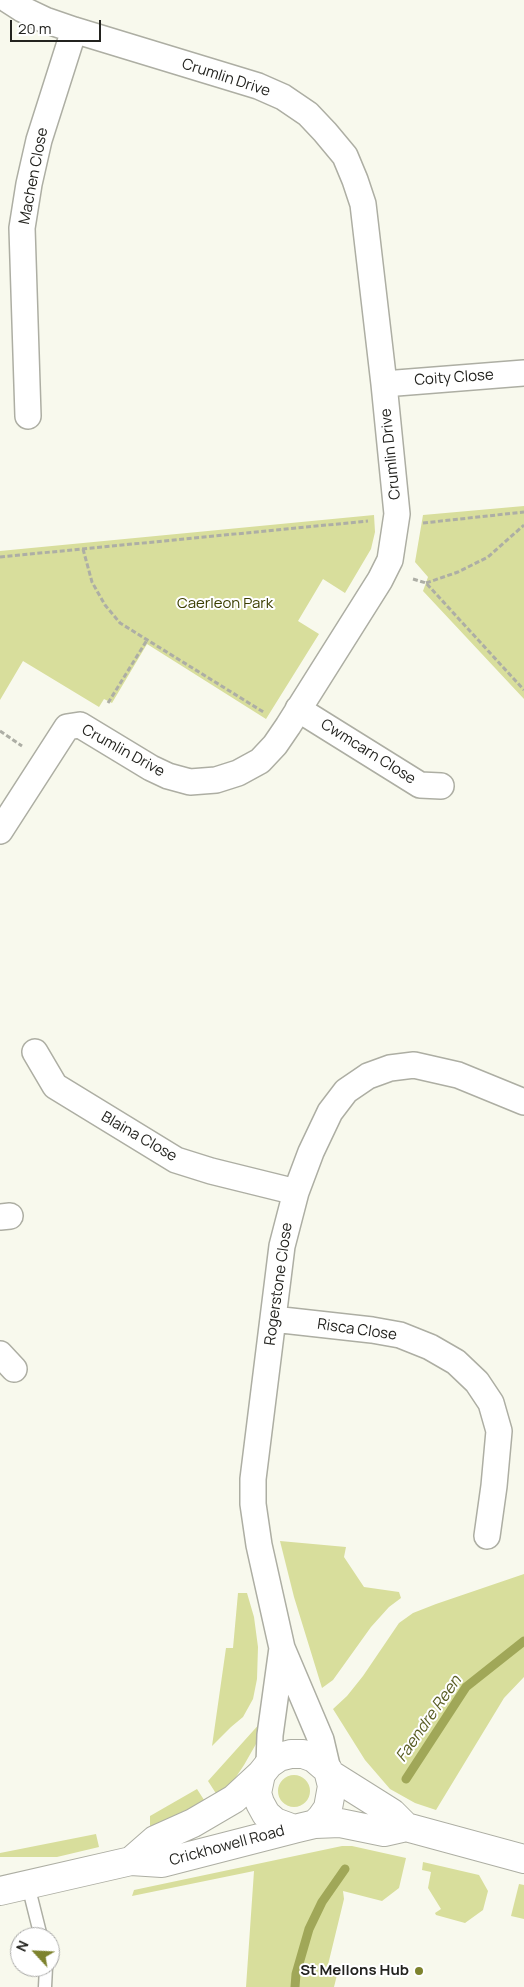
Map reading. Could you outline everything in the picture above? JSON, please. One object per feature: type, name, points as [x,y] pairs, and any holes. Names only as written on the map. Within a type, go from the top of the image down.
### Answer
[{"type":"street","name":"Crumlin Drive","points":[[0,831],[67,727],[80,725],[151,768],[168,776],[190,782],[216,780],[238,773],[260,761],[275,745],[380,580],[390,560],[397,514],[363,204],[345,156],[326,132],[308,114],[283,97],[258,86],[45,20],[8,0]]},
{"type":"street","name":"Machen Close","points":[[28,416],[22,228],[39,140],[74,30]]},
{"type":"street","name":"Coity Close","points":[[384,384],[524,372]]},
{"type":"street","name":"Cwmcarn Close","points":[[298,709],[420,785],[441,786]]},
{"type":"street","name":"Blaina Close","points":[[35,1052],[55,1086],[176,1160],[211,1171],[296,1192]]},
{"type":"street","name":"Rogerstone Close","points":[[329,1772],[321,1740],[282,1648],[258,1545],[253,1504],[253,1479],[282,1246],[296,1192],[311,1152],[330,1112],[346,1091],[368,1076],[390,1068],[414,1065],[458,1075],[524,1102]]},
{"type":"street","name":"Risca Close","points":[[273,1319],[400,1335],[430,1347],[456,1362],[477,1382],[491,1403],[498,1431],[494,1486],[487,1536]]},
{"type":"street","name":"Rogerstone Close","points":[[265,1769],[282,1648]]},
{"type":"street","points":[[291,1754],[303,1754],[314,1758],[329,1772],[332,1786],[328,1808],[304,1826],[274,1822],[266,1814],[260,1803],[258,1793],[265,1769],[279,1757],[291,1754]]},
{"type":"street","name":"Crickhowell Road","points":[[131,1861],[155,1840],[193,1823],[234,1799],[265,1769]]},
{"type":"street","name":"Crickhowell Road","points":[[329,1772],[392,1813],[406,1828]]},
{"type":"street","name":"Crickhowell Road","points":[[0,1891],[131,1861],[162,1863],[304,1826],[340,1823],[384,1832],[406,1828],[524,1859]]},
{"type":"lane","points":[[28,1885],[38,1927]]},
{"type":"path","points":[[421,523],[524,512]]},
{"type":"path","points":[[0,557],[373,520]]},
{"type":"path","points":[[524,525],[488,557],[458,572],[426,583],[455,617],[524,690]]},
{"type":"path","points":[[83,549],[92,582],[105,605],[120,623],[271,717]]},
{"type":"path","points":[[108,703],[147,640]]},
{"type":"green space","points":[[524,506],[524,699],[423,591],[428,577],[415,562],[423,515]]},
{"type":"green space","name":"Caerleon Park","points":[[374,515],[375,532],[371,549],[345,593],[323,579],[298,621],[319,634],[266,719],[147,644],[112,703],[104,699],[99,707],[23,661],[0,700],[0,551]]},
{"type":"green space","points":[[280,1541],[346,1547],[344,1557],[364,1587],[399,1592],[401,1598],[389,1607],[371,1627],[333,1680],[322,1688],[294,1597]]},
{"type":"green space","points":[[524,1574],[524,1677],[504,1698],[436,1810],[415,1803],[390,1789],[365,1760],[333,1709],[347,1696],[363,1676],[399,1623],[413,1613]]},
{"type":"green space","points":[[238,1593],[247,1593],[254,1617],[258,1647],[257,1679],[253,1699],[243,1717],[212,1746],[226,1648],[233,1648]]},
{"type":"green space","points":[[262,1721],[256,1744],[244,1765],[234,1780],[217,1795],[208,1781]]},
{"type":"green space","points":[[294,1775],[300,1776],[305,1780],[309,1785],[309,1797],[305,1802],[300,1806],[294,1807],[288,1806],[283,1802],[279,1797],[278,1791],[279,1785],[283,1780],[288,1776]]},
{"type":"green space","points":[[197,1789],[206,1803],[150,1830],[150,1816]]},
{"type":"green space","points":[[96,1834],[99,1847],[57,1857],[0,1857],[0,1853]]},
{"type":"green space","points":[[342,1846],[352,1846],[406,1858],[399,1888],[382,1901],[343,1891],[344,1899],[326,1973],[337,1975],[334,1987],[246,1987],[254,1871],[132,1896],[134,1890]]},
{"type":"green space","points":[[423,1862],[479,1875],[488,1891],[483,1910],[465,1923],[436,1915],[435,1913],[441,1909],[428,1888],[431,1872],[422,1870]]},
{"type":"green space","points":[[519,1884],[524,1885],[524,1919],[511,1916]]},
{"type":"waterway","name":"Faendre Reen","points":[[406,1779],[466,1687],[524,1641]]},
{"type":"waterway","name":"Faendre Reen","points":[[295,1987],[296,1974],[309,1929],[322,1902],[345,1869]]},
{"type":"place","name":"St Mellons Hub","points":[[419,1971]]}]
